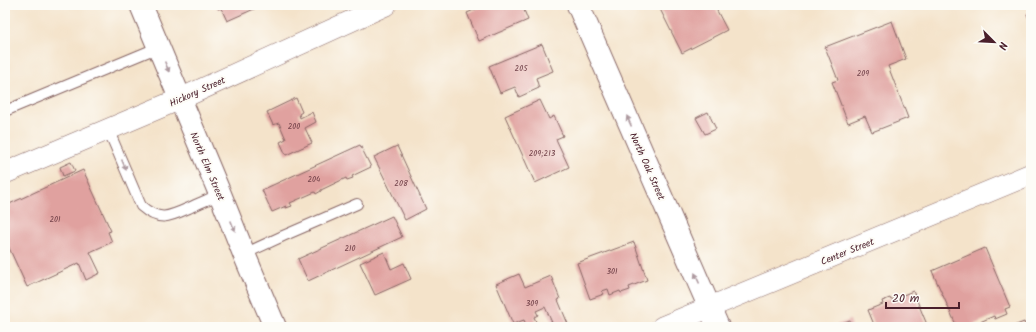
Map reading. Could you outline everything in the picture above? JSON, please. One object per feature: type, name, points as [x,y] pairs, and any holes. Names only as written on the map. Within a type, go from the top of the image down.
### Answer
[{"type":"main road","name":"North Elm Street","points":[[141,5],[275,327]]},
{"type":"main road","name":"North Oak Street","points":[[578,5],[714,317]]},
{"type":"street","name":"Hickory Street","points":[[5,173],[180,99],[386,5]]},
{"type":"street","name":"Center Street","points":[[662,327],[714,317],[1031,174]]},
{"type":"lane","points":[[5,111],[158,47]]},
{"type":"lane","points":[[108,129],[141,206],[149,213],[161,216],[171,216],[220,194]]},
{"type":"lane","points":[[244,254],[357,204]]},
{"type":"building","points":[[217,5],[263,5],[227,21],[221,8],[218,9]]},
{"type":"building","points":[[485,5],[518,5],[519,7],[522,5],[528,20],[479,41],[467,13]]},
{"type":"building","points":[[658,5],[714,5],[727,30],[682,53]]},
{"type":"building","points":[[1031,12],[1031,25],[1027,14]]},
{"type":"building","points":[[892,21],[906,59],[888,66],[908,118],[872,132],[865,116],[848,123],[832,82],[838,80],[825,47]]},
{"type":"building","points":[[542,44],[553,71],[536,78],[539,88],[519,97],[515,87],[500,93],[489,66]]},
{"type":"building","points":[[296,98],[302,112],[299,114],[300,118],[312,112],[316,122],[305,128],[312,143],[286,155],[280,142],[286,139],[279,123],[273,125],[267,112]]},
{"type":"building","points":[[540,100],[549,119],[554,116],[563,136],[556,139],[569,167],[535,183],[505,116]]},
{"type":"building","points":[[708,112],[716,129],[705,134],[696,118]]},
{"type":"building","points":[[360,145],[371,167],[352,176],[353,178],[347,180],[346,178],[316,194],[315,192],[290,203],[292,206],[286,208],[286,206],[272,212],[262,190]]},
{"type":"building","points":[[397,146],[426,209],[405,220],[374,157]]},
{"type":"building","points":[[71,162],[75,171],[63,176],[60,167]]},
{"type":"building","points":[[83,170],[111,231],[108,232],[112,242],[90,252],[100,273],[86,280],[79,263],[27,287],[5,239],[5,206]]},
{"type":"building","points":[[392,216],[402,237],[308,281],[298,259]]},
{"type":"building","points":[[634,242],[647,280],[629,287],[630,290],[621,293],[620,291],[610,295],[608,289],[602,291],[604,294],[590,299],[577,263]]},
{"type":"building","points":[[985,248],[1010,307],[1005,309],[1007,314],[995,319],[994,316],[968,327],[957,327],[932,271]]},
{"type":"building","points":[[384,252],[391,269],[404,263],[411,279],[375,295],[360,263]]},
{"type":"building","points":[[519,274],[525,287],[551,276],[560,299],[558,300],[568,324],[561,327],[554,327],[545,307],[536,311],[538,315],[534,317],[537,324],[527,327],[524,320],[513,324],[496,284]]},
{"type":"building","points":[[913,291],[928,327],[875,327],[868,310],[883,304],[882,301],[890,298],[891,300]]},
{"type":"building","points":[[850,320],[852,327],[831,327]]},
{"type":"building","points":[[1024,322],[1026,327],[1011,327]]}]
